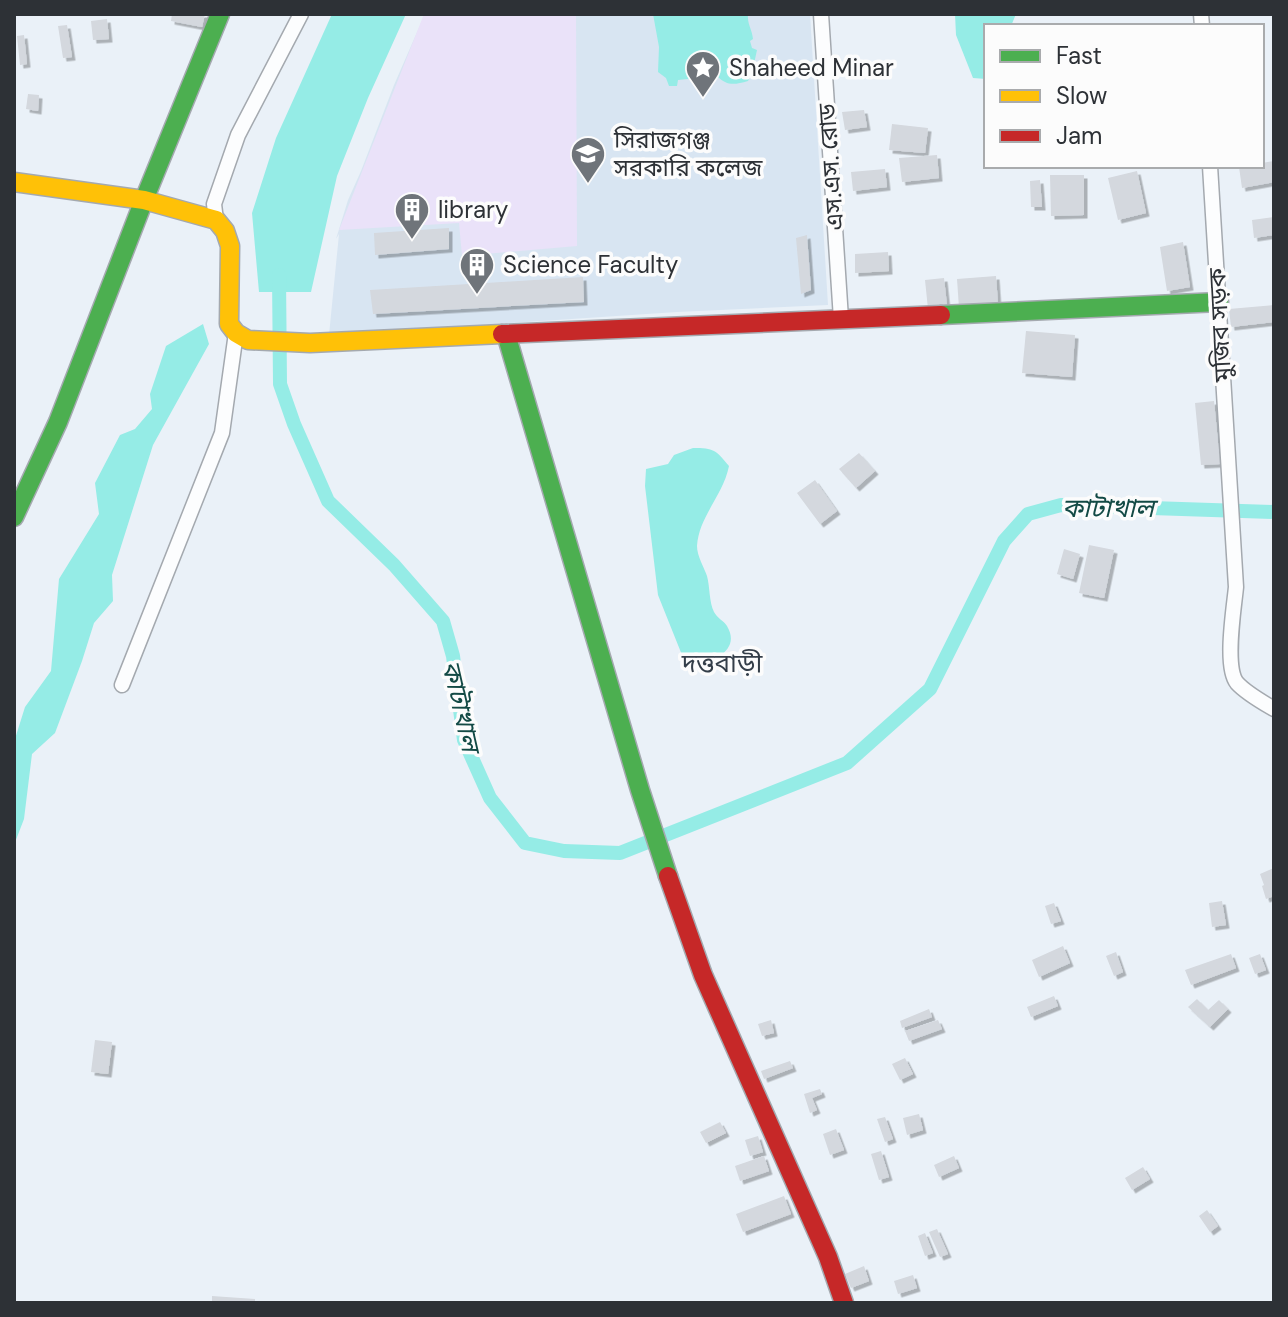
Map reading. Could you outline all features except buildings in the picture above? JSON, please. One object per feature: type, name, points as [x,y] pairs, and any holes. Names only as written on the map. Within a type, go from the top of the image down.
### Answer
[{"type":"street","points":[[14,517],[58,422],[220,14]]},
{"type":"street","points":[[301,14],[238,135],[214,204],[216,220],[225,231],[230,246],[229,324],[242,336],[310,343],[1219,302]]},
{"type":"street","name":"এস.এস. রোড","points":[[821,14],[841,319]]},
{"type":"street","name":"মুজিব সড়ক","points":[[1210,168],[1236,587],[1231,669],[1238,685],[1274,709]]},
{"type":"street","points":[[14,182],[144,200],[216,220]]},
{"type":"street","points":[[506,334],[640,790],[673,890],[703,975],[828,1257],[844,1303]]},
{"type":"street","points":[[122,685],[222,433],[242,336]]},
{"type":"shaded area","points":[[332,14],[406,14],[337,176],[311,292],[259,292],[252,213],[276,138]]},
{"type":"shaded area","points":[[424,14],[576,14],[577,246],[462,256],[459,223],[339,230]]},
{"type":"shaded area","name":"সিরাজগঞ্জ সরকারি কলেজ","points":[[425,14],[810,14],[828,305],[329,335],[339,234],[336,239],[348,200]]},
{"type":"shaded area","points":[[653,14],[748,14],[753,39],[750,41],[752,48],[757,50],[748,81],[731,84],[717,76],[678,80],[677,86],[669,86],[666,78],[658,72],[659,47]]},
{"type":"shaded area","points":[[955,14],[1016,14],[1012,24],[984,24],[984,79],[973,78],[956,35]]},
{"type":"shaded area","points":[[203,324],[209,344],[153,445],[112,575],[113,601],[94,623],[55,733],[32,754],[24,819],[14,845],[14,742],[25,707],[51,671],[59,579],[99,514],[95,483],[120,435],[135,429],[152,409],[150,394],[166,346]]},
{"type":"shaded area","points":[[693,448],[714,451],[729,466],[702,525],[697,546],[707,576],[712,608],[727,626],[731,642],[724,653],[696,668],[684,660],[658,595],[645,486],[646,469],[668,464],[674,455]]},
{"type":"waterway","name":"কাটাখাল","points":[[279,275],[280,384],[294,424],[328,501],[394,565],[443,621],[453,656],[464,740],[490,798],[525,843],[564,851],[620,853],[847,763],[930,689],[1004,541],[1028,514],[1061,505],[1274,512]]},
{"type":"traffic: fast","points":[[14,517],[58,422],[220,14]]},
{"type":"traffic: fast","points":[[941,315],[1219,302]]},
{"type":"traffic: fast","points":[[506,334],[668,876]]},
{"type":"traffic: slow","points":[[14,182],[144,200],[216,220],[225,231],[230,246],[229,324],[248,340],[310,343],[502,334]]},
{"type":"traffic: jam","points":[[502,334],[941,315]]},
{"type":"traffic: jam","points":[[668,876],[703,975],[828,1257],[844,1303]]},
{"type":"place","name":"Shaheed Minar","points":[[703,99]]},
{"type":"place","name":"সিরাজগঞ্জ সরকারি কলেজ","points":[[588,185]]},
{"type":"place","name":"library","points":[[412,241]]},
{"type":"place","name":"Science Faculty","points":[[477,296]]},
{"type":"district","name":"দত্তবাড়ী","points":[[722,663]]}]
